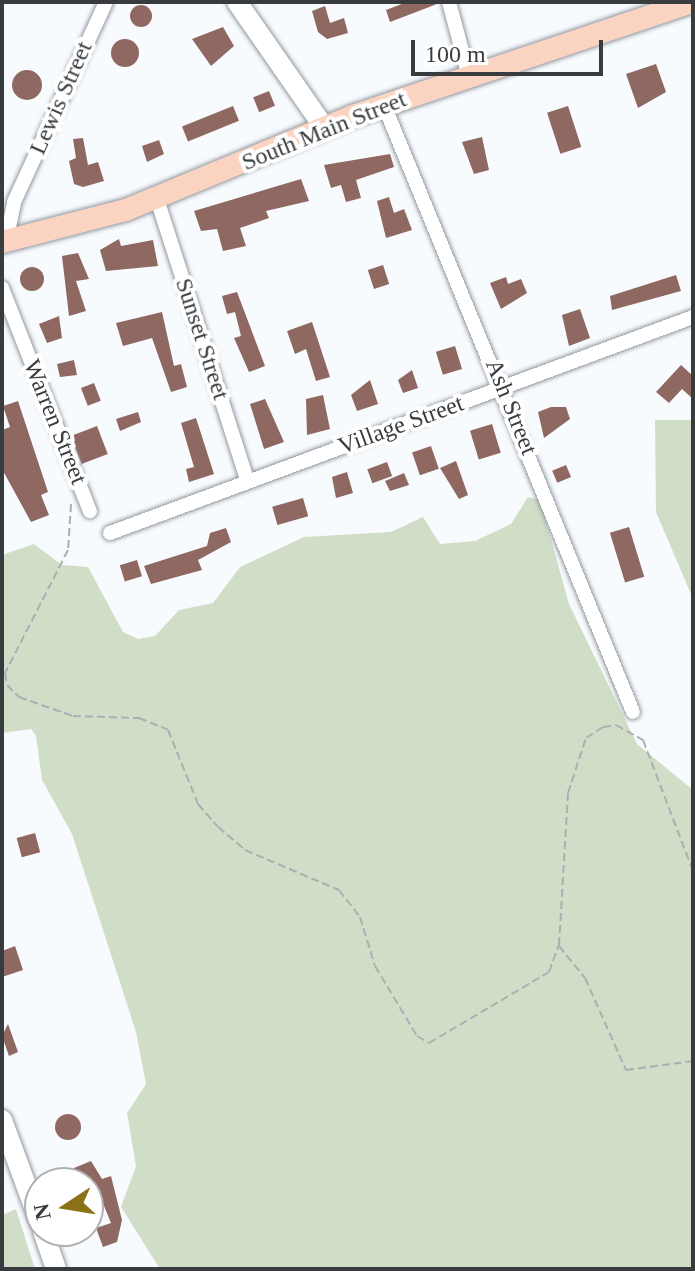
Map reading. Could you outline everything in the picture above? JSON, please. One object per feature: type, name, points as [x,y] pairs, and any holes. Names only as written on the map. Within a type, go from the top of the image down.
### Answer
[{"type":"main road","name":"South Main Street","points":[[4,242],[157,199],[324,127],[692,2]]},
{"type":"street","name":"Lewis Street","points":[[4,242],[14,202],[106,2]]},
{"type":"street","points":[[237,2],[324,127]]},
{"type":"street","points":[[449,2],[469,77]]},
{"type":"street","name":"Ash Street","points":[[384,105],[503,388],[633,712]]},
{"type":"street","name":"Sunset Street","points":[[157,199],[247,480]]},
{"type":"street","name":"Warren Street","points":[[2,288],[90,511]]},
{"type":"street","name":"Village Street","points":[[110,533],[693,317]]},
{"type":"street","points":[[3,1125],[24,1181]]},
{"type":"street","points":[[48,1247],[56,1269]]},
{"type":"path","points":[[72,500],[68,550],[5,673],[19,697],[73,716],[139,718],[168,730],[198,804],[218,827],[245,850],[339,890],[360,917],[375,966],[417,1036],[429,1043],[527,990],[549,972],[559,945],[568,793],[586,738],[603,727],[616,725],[643,740],[693,871]]},
{"type":"path","points":[[559,945],[585,978],[626,1070],[693,1061]]},
{"type":"green space","points":[[655,420],[693,420],[693,599],[656,512]]},
{"type":"green space","points":[[528,497],[540,500],[569,604],[637,744],[693,790],[693,1269],[160,1269],[121,1207],[136,1166],[127,1113],[146,1084],[136,1032],[72,834],[42,780],[36,736],[31,729],[2,733],[2,555],[34,544],[62,565],[88,567],[123,632],[138,639],[155,636],[179,610],[213,603],[240,567],[304,537],[391,532],[423,517],[440,544],[475,541],[511,524]]},
{"type":"green space","points":[[16,1209],[24,1234],[24,1247],[28,1247],[35,1269],[2,1269],[2,1215]]},
{"type":"building","points":[[407,2],[437,4],[390,22],[386,10]]},
{"type":"building","points":[[137,5],[145,5],[152,16],[145,27],[137,27],[130,20],[130,12]]},
{"type":"building","points":[[325,6],[330,23],[344,18],[348,33],[327,39],[318,32],[312,11]]},
{"type":"building","points":[[223,27],[234,46],[211,66],[192,39]]},
{"type":"building","points":[[125,39],[135,43],[139,53],[135,63],[125,67],[115,63],[111,53],[115,43]]},
{"type":"building","points":[[656,64],[666,92],[638,108],[626,74]]},
{"type":"building","points":[[27,70],[38,74],[42,85],[38,96],[27,100],[16,96],[12,85],[16,74]]},
{"type":"building","points":[[269,91],[275,106],[259,112],[253,97]]},
{"type":"building","points":[[233,106],[239,121],[188,141],[182,127]]},
{"type":"building","points":[[568,106],[581,147],[560,154],[547,113]]},
{"type":"building","points":[[482,137],[489,170],[474,174],[462,142]]},
{"type":"building","points":[[83,138],[88,165],[98,162],[104,181],[83,187],[74,184],[69,161],[76,158],[73,139]]},
{"type":"building","points":[[159,140],[164,154],[147,162],[142,146]]},
{"type":"building","points":[[390,154],[394,167],[356,180],[361,198],[346,202],[341,185],[331,188],[324,165]]},
{"type":"building","points":[[301,179],[309,201],[266,211],[269,218],[240,228],[246,246],[223,251],[217,229],[201,231],[194,211]]},
{"type":"building","points":[[389,197],[394,213],[404,209],[412,230],[386,238],[377,201]]},
{"type":"building","points":[[119,239],[121,246],[153,240],[158,266],[106,271],[100,250]]},
{"type":"building","points":[[78,253],[89,279],[76,281],[86,311],[69,316],[62,256]]},
{"type":"building","points":[[383,265],[389,284],[374,289],[368,270]]},
{"type":"building","points":[[32,267],[41,270],[44,279],[41,288],[32,291],[23,288],[20,279],[23,270]]},
{"type":"building","points":[[676,275],[681,291],[612,310],[610,296]]},
{"type":"building","points":[[506,277],[508,284],[521,279],[527,293],[501,309],[490,283]]},
{"type":"building","points":[[237,292],[265,366],[249,372],[234,338],[241,336],[235,312],[227,314],[222,296]]},
{"type":"building","points":[[580,309],[590,338],[569,346],[562,315]]},
{"type":"building","points":[[162,312],[174,366],[181,364],[187,387],[171,392],[152,338],[123,346],[116,323]]},
{"type":"building","points":[[59,316],[62,338],[47,343],[39,324]]},
{"type":"building","points":[[312,322],[330,377],[316,381],[306,349],[295,354],[287,331]]},
{"type":"building","points":[[455,346],[462,369],[443,375],[436,352]]},
{"type":"building","points":[[74,360],[77,375],[60,377],[57,364]]},
{"type":"building","points":[[681,365],[693,376],[693,399],[682,389],[669,403],[656,392]]},
{"type":"building","points":[[412,370],[418,388],[403,393],[398,380]]},
{"type":"building","points":[[370,380],[378,404],[357,411],[351,395]]},
{"type":"building","points":[[94,383],[101,401],[88,406],[81,388]]},
{"type":"building","points":[[323,395],[330,429],[307,435],[306,399]]},
{"type":"building","points":[[265,399],[284,442],[264,449],[250,404]]},
{"type":"building","points":[[18,401],[48,492],[41,495],[49,515],[31,522],[2,469],[2,430],[10,427],[3,406]]},
{"type":"building","points":[[551,407],[566,407],[570,419],[544,438],[538,412]]},
{"type":"building","points":[[138,412],[141,422],[120,431],[116,419]]},
{"type":"building","points":[[196,418],[214,474],[189,482],[186,469],[194,467],[181,423]]},
{"type":"building","points":[[492,424],[501,453],[479,459],[470,431]]},
{"type":"building","points":[[97,426],[108,454],[82,464],[71,436]]},
{"type":"building","points":[[431,446],[439,469],[420,475],[412,453]]},
{"type":"building","points":[[456,461],[468,495],[459,499],[440,468]]},
{"type":"building","points":[[387,462],[392,476],[372,483],[367,469]]},
{"type":"building","points":[[566,465],[571,477],[557,483],[552,471]]},
{"type":"building","points":[[347,472],[353,493],[336,498],[332,477]]},
{"type":"building","points":[[404,473],[409,485],[390,491],[385,481]]},
{"type":"building","points":[[303,498],[308,516],[277,525],[272,507]]},
{"type":"building","points":[[629,527],[644,577],[625,583],[610,533]]},
{"type":"building","points":[[226,528],[231,542],[198,560],[202,570],[151,584],[144,566],[207,546],[210,533]]},
{"type":"building","points":[[137,560],[142,576],[125,582],[120,565]]},
{"type":"building","points":[[35,833],[40,852],[22,857],[17,838]]},
{"type":"building","points":[[15,946],[23,970],[2,977],[2,951]]},
{"type":"building","points":[[8,1024],[18,1052],[9,1056],[2,1036]]},
{"type":"building","points":[[68,1114],[77,1118],[81,1127],[77,1136],[68,1140],[59,1136],[55,1127],[59,1118]]},
{"type":"building","points":[[91,1161],[95,1167],[76,1167]]},
{"type":"building","points":[[111,1176],[122,1220],[117,1242],[104,1247],[104,1225],[111,1223],[104,1206],[104,1178]]}]
